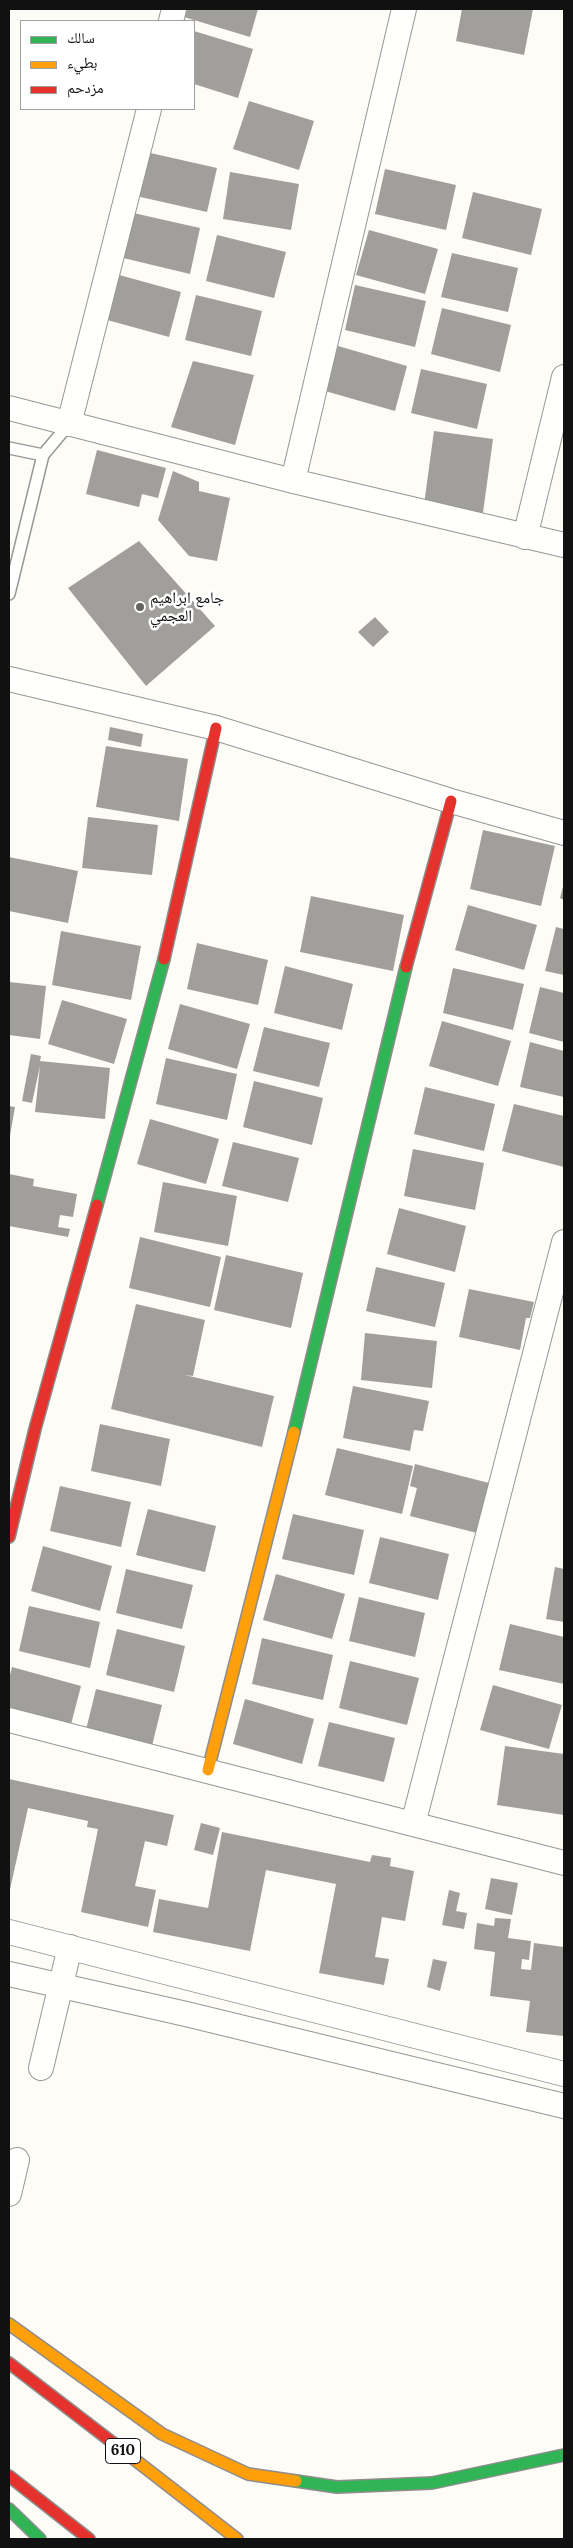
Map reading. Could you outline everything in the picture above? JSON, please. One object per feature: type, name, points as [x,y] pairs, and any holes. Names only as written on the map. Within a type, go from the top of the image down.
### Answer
[{"type":"main road","points":[[9,1537],[35,1429],[160,979],[216,728]]},
{"type":"main road","points":[[208,1770],[332,1281],[402,983],[451,801]]},
{"type":"main road","points":[[9,2324],[162,2434],[248,2474],[337,2487],[432,2483],[564,2454]]},
{"type":"main road","name":"610","points":[[9,2363],[237,2539]]},
{"type":"main road","points":[[9,2476],[89,2539]]},
{"type":"main road","points":[[9,2509],[40,2539]]},
{"type":"street","points":[[293,481],[404,9]]},
{"type":"street","points":[[69,424],[149,110]]},
{"type":"street","points":[[525,537],[564,377]]},
{"type":"street","points":[[9,408],[293,481],[564,545]]},
{"type":"street","points":[[9,679],[216,728],[451,801],[564,833]]},
{"type":"street","points":[[413,1824],[564,1242]]},
{"type":"street","points":[[9,1720],[564,1863]]},
{"type":"street","points":[[9,1932],[564,2074]]},
{"type":"street","points":[[41,2068],[70,1947]]},
{"type":"street","points":[[9,1974],[564,2106]]},
{"type":"street","points":[[9,2194],[17,2160]]},
{"type":"lane","points":[[9,594],[43,454],[69,424]]},
{"type":"lane","points":[[9,448],[43,454]]},
{"type":"building","points":[[187,9],[258,9],[250,37],[184,17]]},
{"type":"building","points":[[462,9],[533,9],[524,55],[456,41]]},
{"type":"building","points":[[195,31],[253,49],[238,98],[195,84]]},
{"type":"building","points":[[249,101],[314,121],[299,170],[233,149]]},
{"type":"building","points":[[146,152],[217,168],[207,212],[136,196]]},
{"type":"building","points":[[385,169],[456,185],[446,230],[375,214]]},
{"type":"building","points":[[230,172],[299,184],[291,230],[223,219]]},
{"type":"building","points":[[473,192],[542,209],[531,255],[462,238]]},
{"type":"building","points":[[129,212],[200,228],[190,274],[119,257]]},
{"type":"building","points":[[369,230],[438,249],[425,294],[356,275]]},
{"type":"building","points":[[217,235],[286,252],[274,298],[206,281]]},
{"type":"building","points":[[452,253],[518,268],[508,312],[441,297]]},
{"type":"building","points":[[112,273],[181,292],[169,337],[100,318]]},
{"type":"building","points":[[355,285],[426,301],[415,347],[345,330]]},
{"type":"building","points":[[196,295],[262,311],[251,356],[185,340]]},
{"type":"building","points":[[442,308],[511,325],[500,372],[431,354]]},
{"type":"building","points":[[338,346],[407,366],[395,411],[325,391]]},
{"type":"building","points":[[193,361],[254,375],[235,445],[171,427]]},
{"type":"building","points":[[421,369],[487,384],[477,429],[411,413]]},
{"type":"building","points":[[434,431],[493,439],[482,520],[423,512]]},
{"type":"building","points":[[97,450],[166,468],[158,498],[142,494],[139,507],[86,494]]},
{"type":"building","points":[[173,471],[199,482],[199,491],[230,498],[217,561],[189,556],[158,520]]},
{"type":"building","name":"جامع ابراهيم العجمي","points":[[139,541],[215,626],[146,686],[68,588]]},
{"type":"building","points":[[375,617],[389,632],[373,647],[358,632]]},
{"type":"building","points":[[110,727],[143,734],[141,747],[108,740]]},
{"type":"building","points":[[106,746],[188,759],[179,821],[96,807]]},
{"type":"building","points":[[88,817],[158,825],[152,875],[82,868]]},
{"type":"building","points":[[483,830],[555,846],[541,906],[470,889]]},
{"type":"building","points":[[9,857],[78,871],[68,923],[9,911]]},
{"type":"building","points":[[564,883],[564,900],[560,898]]},
{"type":"building","points":[[311,896],[404,915],[393,971],[300,952]]},
{"type":"building","points":[[468,905],[537,925],[524,970],[455,950]]},
{"type":"building","points":[[556,927],[564,929],[564,975],[545,971]]},
{"type":"building","points":[[61,931],[141,946],[131,1000],[52,985]]},
{"type":"building","points":[[197,943],[268,960],[258,1005],[187,989]]},
{"type":"building","points":[[285,966],[353,984],[342,1030],[274,1013]]},
{"type":"building","points":[[453,968],[524,984],[513,1030],[443,1013]]},
{"type":"building","points":[[9,982],[46,986],[40,1039],[9,1035]]},
{"type":"building","points":[[540,987],[564,993],[564,1042],[529,1033]]},
{"type":"building","points":[[62,1000],[127,1019],[114,1064],[48,1044]]},
{"type":"building","points":[[180,1004],[250,1024],[237,1069],[168,1049]]},
{"type":"building","points":[[442,1021],[511,1041],[498,1086],[429,1066]]},
{"type":"building","points":[[264,1027],[330,1043],[319,1087],[253,1071]]},
{"type":"building","points":[[530,1042],[564,1051],[564,1097],[520,1087]]},
{"type":"building","points":[[31,1054],[41,1056],[40,1061],[110,1068],[105,1119],[35,1112],[40,1066],[32,1103],[22,1101]]},
{"type":"building","points":[[166,1058],[237,1074],[227,1120],[156,1104]]},
{"type":"building","points":[[254,1081],[323,1098],[312,1145],[243,1127]]},
{"type":"building","points":[[425,1087],[495,1104],[484,1151],[414,1134]]},
{"type":"building","points":[[514,1104],[564,1116],[564,1167],[502,1151]]},
{"type":"building","points":[[9,1106],[15,1107],[10,1136],[9,1136]]},
{"type":"building","points":[[150,1119],[219,1139],[206,1184],[137,1164]]},
{"type":"building","points":[[233,1142],[299,1158],[288,1202],[222,1186]]},
{"type":"building","points":[[413,1149],[484,1163],[475,1210],[404,1196]]},
{"type":"building","points":[[9,1174],[34,1179],[33,1186],[77,1194],[73,1217],[60,1215],[58,1227],[70,1229],[68,1237],[9,1226]]},
{"type":"building","points":[[163,1182],[237,1196],[228,1246],[154,1232]]},
{"type":"building","points":[[399,1208],[466,1226],[455,1272],[387,1254]]},
{"type":"building","points":[[140,1237],[221,1257],[210,1307],[129,1288]]},
{"type":"building","points":[[226,1255],[303,1273],[291,1328],[214,1310]]},
{"type":"building","points":[[376,1267],[445,1283],[435,1327],[366,1311]]},
{"type":"building","points":[[469,1289],[534,1302],[530,1318],[526,1318],[520,1350],[459,1337]]},
{"type":"building","points":[[136,1304],[205,1320],[193,1376],[185,1375],[274,1396],[262,1447],[111,1409]]},
{"type":"building","points":[[365,1333],[437,1341],[432,1388],[361,1380]]},
{"type":"building","points":[[353,1386],[429,1401],[423,1431],[414,1430],[410,1451],[343,1438]]},
{"type":"building","points":[[100,1424],[170,1439],[161,1486],[91,1471]]},
{"type":"building","points":[[337,1448],[413,1466],[402,1514],[325,1495]]},
{"type":"building","points":[[415,1464],[489,1483],[477,1533],[410,1516],[417,1488],[410,1486]]},
{"type":"building","points":[[60,1486],[131,1502],[121,1547],[50,1531]]},
{"type":"building","points":[[148,1509],[216,1526],[205,1572],[136,1555]]},
{"type":"building","points":[[293,1514],[364,1530],[354,1575],[282,1559]]},
{"type":"building","points":[[380,1537],[449,1554],[438,1600],[369,1583]]},
{"type":"building","points":[[43,1546],[112,1566],[100,1611],[31,1591]]},
{"type":"building","points":[[555,1567],[564,1569],[564,1622],[546,1619]]},
{"type":"building","points":[[126,1569],[193,1585],[182,1629],[116,1613]]},
{"type":"building","points":[[276,1574],[345,1594],[332,1639],[263,1620]]},
{"type":"building","points":[[359,1597],[425,1613],[415,1657],[349,1641]]},
{"type":"building","points":[[29,1606],[100,1622],[90,1668],[19,1651]]},
{"type":"building","points":[[510,1624],[564,1637],[564,1684],[499,1670]]},
{"type":"building","points":[[117,1629],[185,1646],[174,1692],[106,1675]]},
{"type":"building","points":[[262,1638],[333,1655],[323,1700],[252,1684]]},
{"type":"building","points":[[350,1661],[419,1678],[407,1725],[339,1708]]},
{"type":"building","points":[[12,1667],[81,1686],[69,1732],[9,1714],[9,1679]]},
{"type":"building","points":[[493,1685],[562,1705],[549,1749],[480,1730]]},
{"type":"building","points":[[96,1689],[162,1705],[151,1750],[85,1734]]},
{"type":"building","points":[[245,1699],[314,1719],[302,1764],[233,1744]]},
{"type":"building","points":[[329,1722],[395,1738],[384,1782],[318,1766]]},
{"type":"building","points":[[505,1746],[564,1754],[564,1815],[497,1805]]},
{"type":"building","points":[[9,1779],[174,1815],[167,1846],[145,1841],[135,1886],[156,1890],[148,1927],[81,1912],[98,1829],[87,1827],[88,1821],[28,1808],[9,1894]]},
{"type":"building","points":[[201,1823],[220,1828],[213,1855],[194,1850]]},
{"type":"building","points":[[222,1832],[370,1862],[372,1855],[391,1858],[390,1866],[414,1871],[405,1921],[382,1917],[375,1957],[389,1959],[384,1985],[319,1973],[336,1884],[266,1870],[250,1951],[153,1932],[159,1899],[208,1908]]},
{"type":"building","points":[[491,1878],[518,1883],[512,1915],[485,1909]]},
{"type":"building","points":[[449,1890],[460,1893],[456,1911],[467,1913],[464,1929],[442,1925]]},
{"type":"building","points":[[495,1918],[511,1919],[508,1938],[531,1941],[529,1960],[522,1959],[521,1969],[531,1970],[534,1943],[564,1947],[564,2036],[526,2032],[530,2001],[490,1996],[495,1952],[474,1949],[477,1923],[494,1926]]},
{"type":"building","points":[[433,1959],[447,1962],[440,1991],[427,1987]]},
{"type":"traffic: fast","points":[[97,1205],[164,959]]},
{"type":"traffic: fast","points":[[294,1432],[406,967]]},
{"type":"traffic: fast","points":[[296,2481],[337,2487],[432,2483],[564,2455]]},
{"type":"traffic: fast","points":[[9,2509],[40,2539]]},
{"type":"traffic: slow","points":[[208,1770],[294,1432]]},
{"type":"traffic: slow","points":[[9,2324],[162,2434],[248,2474],[296,2481]]},
{"type":"traffic: slow","points":[[134,2459],[237,2539]]},
{"type":"traffic: jam","points":[[164,959],[216,728]]},
{"type":"traffic: jam","points":[[406,967],[451,801]]},
{"type":"traffic: jam","points":[[9,1537],[35,1429],[97,1205]]},
{"type":"traffic: jam","points":[[9,2363],[134,2459]]},
{"type":"traffic: jam","points":[[9,2476],[89,2539]]},
{"type":"place","name":"جامع ابراهيم العجمي","points":[[140,607]]}]
